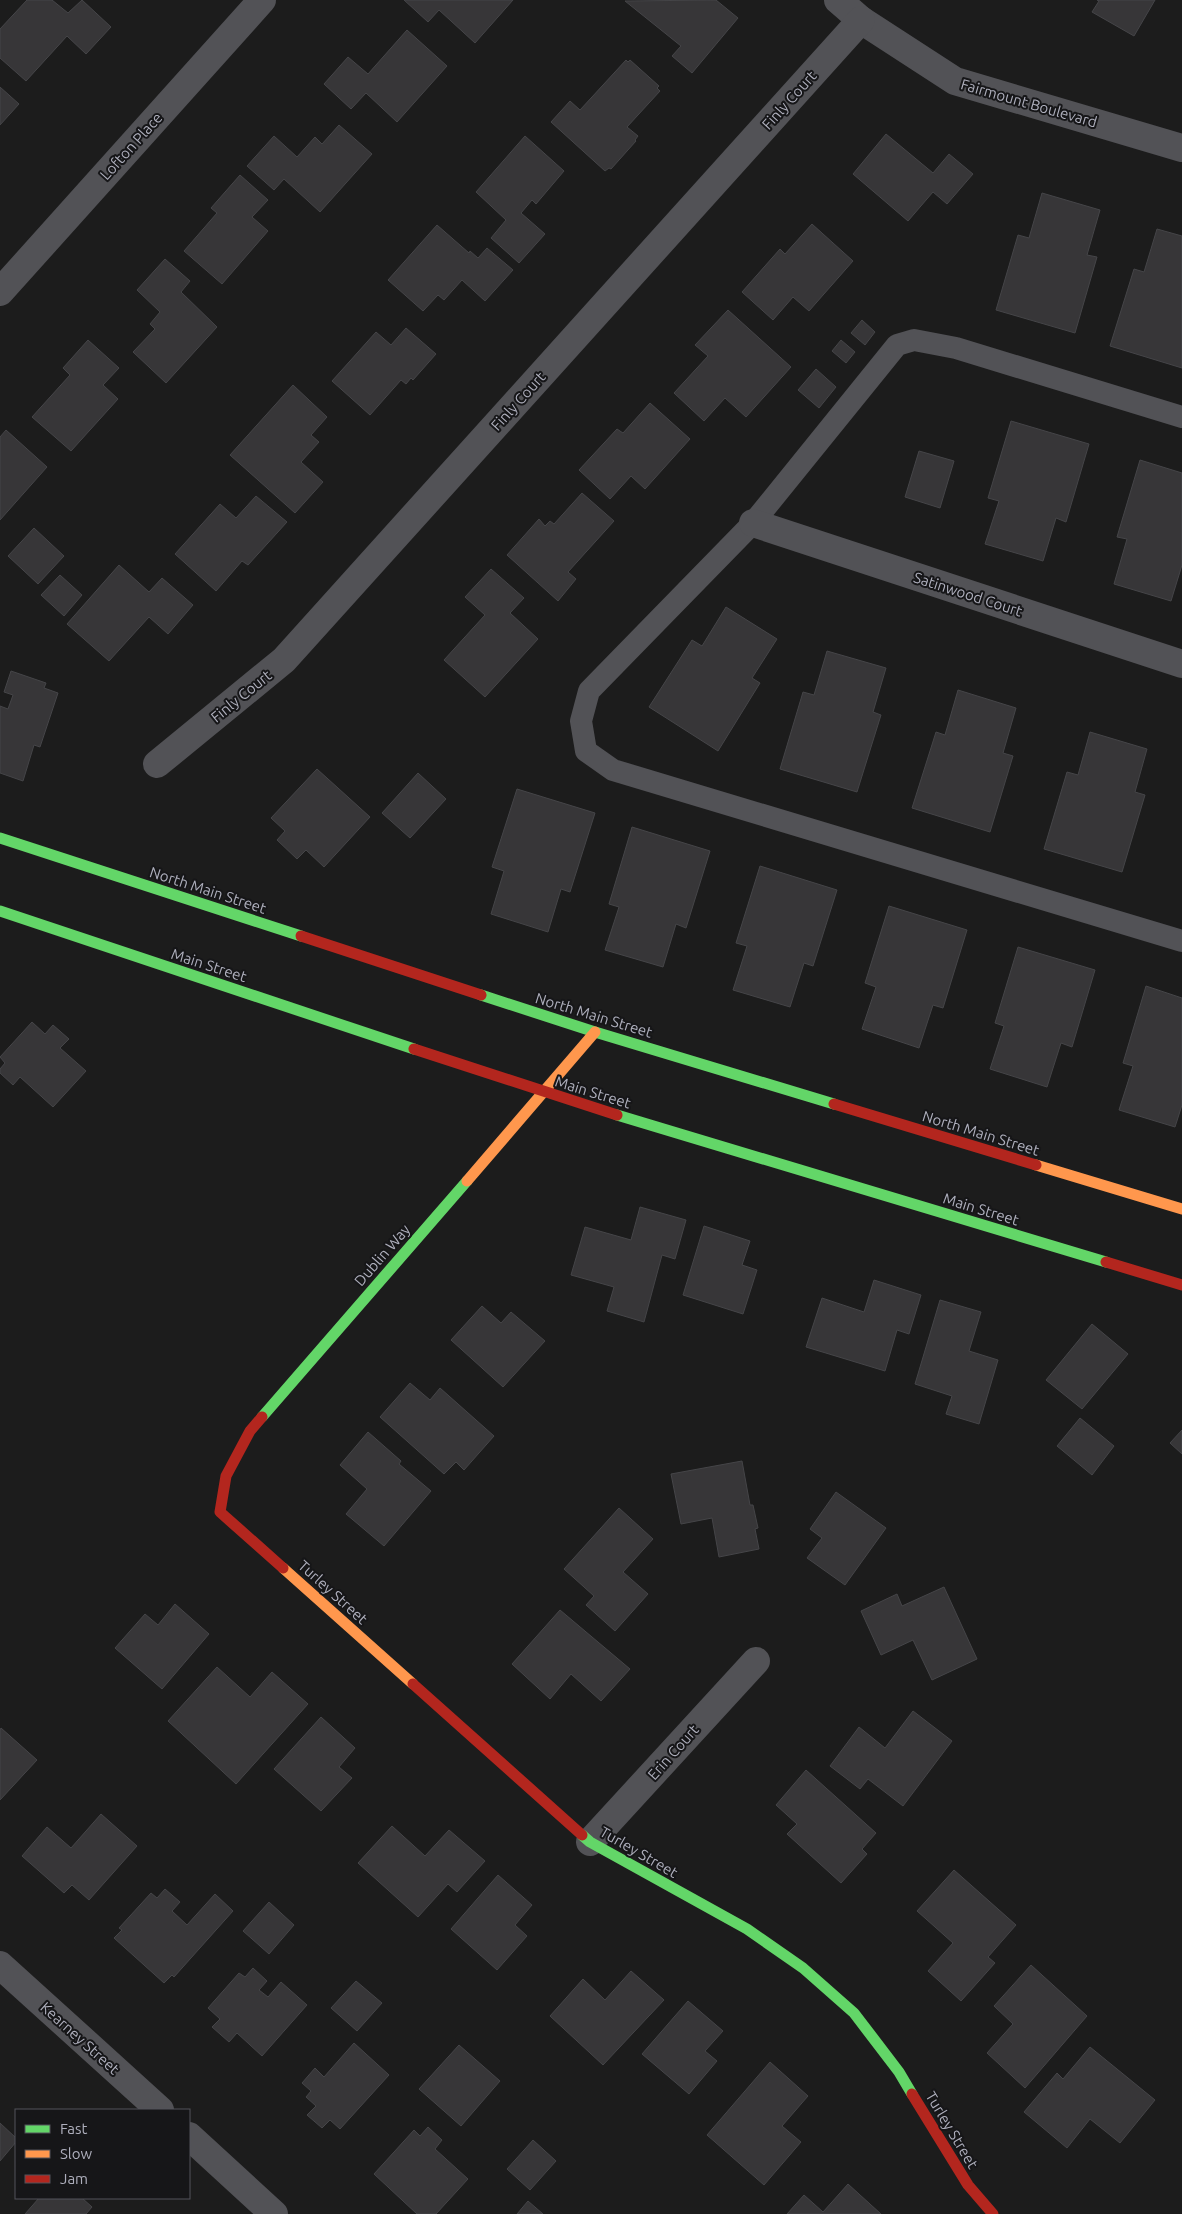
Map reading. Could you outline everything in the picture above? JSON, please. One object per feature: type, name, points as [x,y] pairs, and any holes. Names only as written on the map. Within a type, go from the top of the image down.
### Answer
[{"type":"main road","name":"North Main Street","points":[[0,838],[595,1032],[1182,1209]]},
{"type":"main road","name":"Main Street","points":[[0,911],[542,1092],[1182,1285]]},
{"type":"main road","name":"Dublin Way","points":[[220,1512],[226,1476],[250,1431],[595,1032]]},
{"type":"main road","name":"Turley Street","points":[[220,1512],[590,1842],[747,1929],[803,1968],[854,2013],[899,2072],[968,2185],[993,2214]]},
{"type":"street","name":"Lofton Place","points":[[0,292],[262,0]]},
{"type":"street","name":"Fairmount Boulevard","points":[[838,0],[861,20],[955,81],[1182,148]]},
{"type":"street","name":"Finly Court","points":[[157,764],[284,660],[861,20]]},
{"type":"street","name":"Satinwood Court","points":[[753,524],[1182,664]]},
{"type":"street","name":"Erin Court","points":[[590,1842],[756,1661]]},
{"type":"street","name":"Kearney Street","points":[[0,1965],[159,2109]]},
{"type":"street","points":[[190,2137],[274,2214]]},
{"type":"lane","points":[[1182,417],[986,356],[914,340],[897,345],[753,524],[589,691],[581,721],[586,751],[613,770],[1182,941]]},
{"type":"building","points":[[27,0],[52,0],[68,13],[82,0],[111,27],[86,54],[67,36],[26,81],[0,58],[0,29]]},
{"type":"building","points":[[404,0],[513,0],[475,43],[439,10],[428,22]]},
{"type":"building","points":[[716,0],[738,18],[692,73],[672,56],[681,46],[625,1]]},
{"type":"building","points":[[1097,0],[1155,0],[1134,36],[1092,12],[1099,1]]},
{"type":"building","points":[[407,30],[447,66],[397,122],[366,93],[351,109],[324,84],[348,57],[368,74]]},
{"type":"building","points":[[626,60],[628,62],[630,60],[659,86],[657,88],[660,91],[627,127],[638,136],[636,141],[611,169],[609,168],[605,171],[551,122],[570,101],[580,110]]},
{"type":"building","points":[[0,87],[19,104],[0,125]]},
{"type":"building","points":[[339,125],[372,154],[320,212],[284,179],[274,190],[247,166],[274,136],[297,157],[315,137],[322,144]]},
{"type":"building","points":[[886,134],[933,173],[949,154],[973,174],[947,204],[933,192],[908,221],[853,174]]},
{"type":"building","points":[[525,136],[564,171],[536,204],[532,200],[521,213],[545,234],[519,263],[491,238],[506,220],[476,192]]},
{"type":"building","points":[[240,175],[268,200],[252,217],[268,231],[222,284],[184,251],[217,213],[211,208]]},
{"type":"building","points":[[1042,193],[1100,210],[1087,255],[1097,257],[1075,333],[996,310],[1018,235],[1029,238]]},
{"type":"building","points":[[812,224],[853,261],[809,311],[793,297],[773,320],[742,292],[780,249],[785,254]]},
{"type":"building","points":[[437,225],[469,253],[470,251],[478,258],[487,248],[513,270],[485,301],[462,280],[444,300],[438,295],[423,311],[388,280]]},
{"type":"building","points":[[1157,229],[1182,236],[1182,368],[1110,346],[1134,269],[1144,272]]},
{"type":"building","points":[[165,259],[190,281],[181,292],[217,327],[166,383],[133,352],[155,329],[150,324],[160,312],[137,290]]},
{"type":"building","points":[[728,310],[791,367],[746,417],[725,398],[704,421],[674,393],[708,356],[695,345]]},
{"type":"building","points":[[862,320],[875,332],[865,345],[851,333]]},
{"type":"building","points":[[406,328],[436,354],[413,380],[411,378],[406,384],[401,380],[370,415],[332,381],[376,332],[391,345]]},
{"type":"building","points":[[88,340],[119,368],[103,385],[118,399],[71,451],[32,417],[70,375],[63,368]]},
{"type":"building","points":[[841,340],[855,352],[846,363],[832,351]]},
{"type":"building","points":[[816,369],[836,387],[819,408],[798,390]]},
{"type":"building","points":[[293,385],[327,417],[311,435],[319,442],[301,462],[323,482],[295,513],[230,455]]},
{"type":"building","points":[[650,403],[690,439],[645,489],[631,476],[610,499],[579,470],[617,429],[623,433]]},
{"type":"building","points":[[1011,421],[1089,444],[1066,522],[1056,518],[1043,561],[985,544],[999,501],[988,498]]},
{"type":"building","points":[[6,430],[47,467],[0,520],[0,437]]},
{"type":"building","points":[[919,451],[954,461],[940,508],[905,497]]},
{"type":"building","points":[[1140,460],[1182,473],[1182,565],[1171,601],[1114,584],[1127,539],[1117,537]]},
{"type":"building","points":[[582,493],[614,521],[568,572],[576,579],[558,601],[507,555],[539,519],[545,526],[550,521],[554,524]]},
{"type":"building","points":[[256,496],[287,522],[248,565],[242,561],[216,591],[175,554],[220,504],[236,518]]},
{"type":"building","points":[[34,528],[64,556],[38,584],[8,556]]},
{"type":"building","points":[[119,565],[149,592],[162,578],[193,605],[168,634],[149,617],[109,661],[67,624]]},
{"type":"building","points":[[491,569],[524,598],[510,613],[538,639],[485,697],[444,660],[485,615],[465,597]]},
{"type":"building","points":[[60,575],[82,595],[64,616],[41,595]]},
{"type":"building","points":[[726,607],[777,639],[752,678],[760,683],[718,751],[649,707],[692,640],[702,646]]},
{"type":"building","points":[[827,651],[886,668],[873,712],[881,715],[857,792],[780,769],[803,692],[814,695]]},
{"type":"building","points":[[11,671],[46,683],[44,688],[58,693],[40,747],[34,745],[23,781],[0,773],[0,706],[8,709],[13,695],[4,692]]},
{"type":"building","points":[[958,690],[1016,708],[1003,753],[1013,756],[990,832],[912,808],[936,732],[945,735]]},
{"type":"building","points":[[1090,732],[1147,749],[1135,792],[1145,795],[1122,872],[1044,849],[1067,772],[1078,775]]},
{"type":"building","points":[[317,769],[370,817],[324,867],[306,850],[297,859],[277,840],[285,831],[271,818]]},
{"type":"building","points":[[418,773],[446,799],[410,838],[382,813]]},
{"type":"building","points":[[517,789],[595,813],[570,892],[561,889],[548,932],[491,914],[504,871],[492,867]]},
{"type":"building","points":[[632,827],[710,851],[686,928],[676,924],[663,967],[605,950],[619,907],[609,904]]},
{"type":"building","points":[[760,866],[837,890],[813,966],[804,963],[790,1007],[733,990],[747,946],[736,943]]},
{"type":"building","points":[[889,906],[967,930],[943,1008],[933,1005],[919,1048],[862,1029],[876,987],[865,983]]},
{"type":"building","points":[[1018,947],[1095,970],[1072,1047],[1061,1043],[1047,1087],[990,1069],[1004,1026],[995,1023]]},
{"type":"building","points":[[1146,986],[1182,998],[1182,1105],[1175,1127],[1119,1110],[1133,1066],[1123,1063]]},
{"type":"building","points":[[32,1022],[45,1034],[53,1025],[69,1039],[60,1048],[86,1071],[53,1107],[20,1077],[13,1085],[0,1073],[0,1069],[5,1063],[0,1057]]},
{"type":"building","points":[[640,1207],[686,1220],[675,1259],[662,1255],[644,1322],[607,1311],[614,1287],[571,1275],[585,1227],[631,1240]]},
{"type":"building","points":[[704,1226],[750,1241],[742,1265],[757,1270],[743,1314],[683,1295]]},
{"type":"building","points":[[874,1280],[921,1295],[909,1334],[897,1330],[885,1371],[806,1347],[822,1298],[864,1312]]},
{"type":"building","points":[[940,1300],[981,1312],[969,1351],[998,1360],[979,1424],[946,1414],[952,1396],[915,1384]]},
{"type":"building","points":[[482,1306],[501,1323],[511,1312],[545,1341],[503,1387],[451,1340]]},
{"type":"building","points":[[1092,1324],[1128,1354],[1082,1409],[1046,1380]]},
{"type":"building","points":[[410,1383],[430,1400],[440,1388],[494,1436],[464,1470],[456,1462],[444,1474],[380,1417]]},
{"type":"building","points":[[1080,1418],[1114,1446],[1092,1475],[1057,1446]]},
{"type":"building","points":[[1182,1430],[1182,1454],[1170,1443]]},
{"type":"building","points":[[368,1432],[401,1461],[399,1464],[431,1491],[384,1546],[346,1514],[367,1489],[340,1465]]},
{"type":"building","points":[[742,1461],[750,1505],[753,1505],[758,1528],[755,1529],[759,1549],[719,1557],[712,1518],[681,1524],[671,1474]]},
{"type":"building","points":[[836,1492],[886,1528],[845,1585],[807,1558],[822,1538],[810,1529]]},
{"type":"building","points":[[619,1508],[653,1539],[623,1572],[648,1594],[615,1631],[586,1605],[594,1596],[564,1569]]},
{"type":"building","points":[[944,1587],[977,1659],[932,1680],[913,1640],[881,1655],[861,1611],[897,1594],[902,1606]]},
{"type":"building","points":[[175,1604],[209,1634],[162,1689],[115,1648],[145,1614],[158,1625]]},
{"type":"building","points":[[560,1610],[630,1669],[601,1701],[571,1674],[550,1699],[512,1664]]},
{"type":"building","points":[[217,1667],[250,1697],[272,1672],[308,1704],[236,1784],[168,1721]]},
{"type":"building","points":[[913,1711],[952,1741],[903,1806],[868,1779],[860,1789],[830,1766],[859,1727],[885,1748]]},
{"type":"building","points":[[321,1717],[355,1748],[339,1767],[352,1778],[321,1811],[274,1769]]},
{"type":"building","points":[[1,1728],[37,1760],[0,1800],[0,1730]]},
{"type":"building","points":[[806,1770],[876,1833],[862,1849],[867,1854],[841,1883],[787,1834],[797,1824],[776,1805]]},
{"type":"building","points":[[101,1814],[137,1846],[89,1900],[72,1885],[64,1893],[22,1856],[47,1827],[71,1848]]},
{"type":"building","points":[[392,1826],[425,1856],[449,1830],[485,1861],[457,1892],[448,1884],[418,1917],[358,1863]]},
{"type":"building","points":[[954,1870],[1016,1925],[988,1957],[995,1963],[961,2001],[928,1971],[953,1943],[917,1911]]},
{"type":"building","points":[[498,1875],[532,1905],[515,1925],[527,1936],[497,1970],[451,1929]]},
{"type":"building","points":[[165,1889],[180,1902],[172,1911],[187,1925],[215,1894],[233,1911],[174,1977],[172,1975],[164,1983],[114,1938],[122,1930],[119,1928],[151,1893],[157,1898]]},
{"type":"building","points":[[269,1902],[294,1925],[269,1954],[243,1931]]},
{"type":"building","points":[[1031,1965],[1087,2016],[1025,2088],[987,2053],[1013,2024],[994,2006]]},
{"type":"building","points":[[253,1968],[267,1981],[259,1990],[268,1997],[281,1982],[307,2005],[262,2056],[237,2033],[229,2042],[212,2027],[220,2019],[208,2008],[239,1973],[245,1977]]},
{"type":"building","points":[[631,1971],[664,2000],[603,2065],[550,2016],[583,1979],[605,2000]]},
{"type":"building","points":[[356,1981],[382,2003],[357,2031],[331,2008]]},
{"type":"building","points":[[688,2001],[723,2031],[705,2051],[717,2061],[689,2094],[642,2054]]},
{"type":"building","points":[[354,2043],[389,2075],[340,2129],[330,2120],[322,2128],[307,2115],[316,2106],[306,2097],[311,2091],[302,2083],[315,2068],[324,2077]]},
{"type":"building","points":[[459,2045],[500,2081],[461,2126],[419,2089]]},
{"type":"building","points":[[1090,2047],[1155,2100],[1120,2143],[1090,2119],[1067,2148],[1024,2112],[1057,2073],[1063,2079]]},
{"type":"building","points":[[770,2062],[808,2096],[782,2126],[801,2142],[764,2185],[707,2135]]},
{"type":"building","points":[[0,2123],[15,2137],[15,2143],[0,2161]]},
{"type":"building","points":[[428,2127],[442,2140],[435,2149],[468,2179],[436,2214],[417,2214],[374,2174],[414,2130],[420,2136]]},
{"type":"building","points":[[533,2140],[556,2161],[530,2190],[507,2169]]},
{"type":"building","points":[[848,2184],[881,2214],[787,2214],[804,2195],[823,2212]]},
{"type":"building","points":[[38,2199],[83,2199],[92,2207],[86,2214],[25,2214]]},
{"type":"building","points":[[528,2201],[543,2214],[517,2214]]},
{"type":"traffic: fast","points":[[0,838],[301,936]]},
{"type":"traffic: fast","points":[[0,911],[414,1049]]},
{"type":"traffic: fast","points":[[481,995],[595,1032],[834,1104]]},
{"type":"traffic: fast","points":[[617,1115],[1106,1262]]},
{"type":"traffic: fast","points":[[262,1417],[467,1181]]},
{"type":"traffic: fast","points":[[582,1835],[590,1842],[747,1929],[803,1968],[854,2013],[899,2072],[912,2094]]},
{"type":"traffic: slow","points":[[467,1181],[595,1032]]},
{"type":"traffic: slow","points":[[1036,1165],[1182,1209]]},
{"type":"traffic: slow","points":[[283,1568],[413,1684]]},
{"type":"traffic: jam","points":[[301,936],[481,995]]},
{"type":"traffic: jam","points":[[414,1049],[617,1115]]},
{"type":"traffic: jam","points":[[834,1104],[1036,1165]]},
{"type":"traffic: jam","points":[[1106,1262],[1182,1285]]},
{"type":"traffic: jam","points":[[262,1417],[250,1431],[226,1476],[220,1512],[283,1568]]},
{"type":"traffic: jam","points":[[413,1684],[582,1835]]},
{"type":"traffic: jam","points":[[912,2094],[968,2185],[993,2214]]}]
